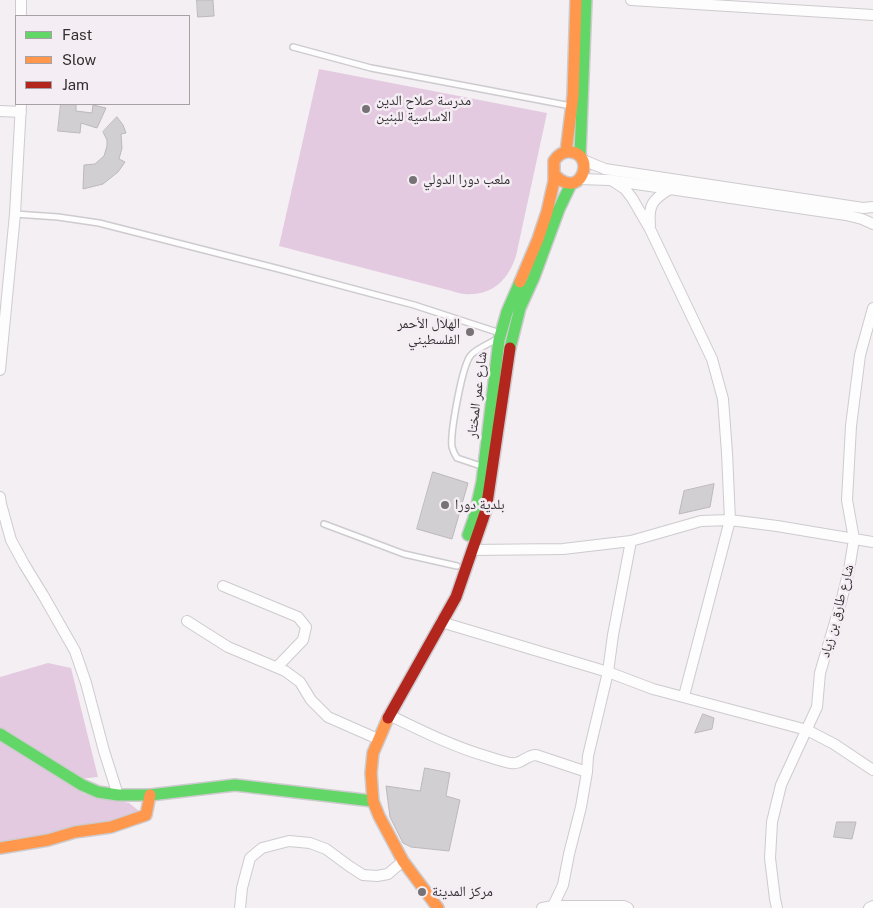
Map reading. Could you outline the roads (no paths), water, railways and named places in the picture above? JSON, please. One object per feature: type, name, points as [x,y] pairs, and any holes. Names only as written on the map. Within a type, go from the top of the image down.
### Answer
[{"type":"main road","points":[[566,152],[571,106],[576,0]]},
{"type":"main road","points":[[581,158],[571,152],[557,156],[553,164],[554,174],[557,179],[562,182],[575,182],[585,170],[581,158],[586,0]]},
{"type":"main road","name":"شارع عمر المختار","points":[[441,622],[457,566],[472,526],[478,501],[500,335],[543,227],[554,174]]},
{"type":"main road","name":"شارع عمر المختار","points":[[438,908],[404,861],[379,816],[374,801],[371,773],[373,753],[389,714],[456,597],[486,510],[509,350],[514,328],[559,209],[575,182]]},
{"type":"main road","points":[[0,734],[82,785],[98,792],[150,796],[235,785],[374,801]]},
{"type":"main road","points":[[0,848],[26,844],[75,832],[111,827],[146,815],[150,796]]},
{"type":"street","points":[[21,0],[21,15]]},
{"type":"street","points":[[632,0],[873,15]]},
{"type":"street","points":[[0,111],[21,108],[15,214],[2,333],[0,370]]},
{"type":"street","points":[[581,158],[605,169],[863,208],[873,207]]},
{"type":"street","points":[[575,182],[613,181],[670,189],[846,215],[873,224]]},
{"type":"street","points":[[613,181],[625,189],[650,228],[712,359],[723,399],[730,520],[684,696]]},
{"type":"street","points":[[650,228],[650,207],[660,195],[670,189]]},
{"type":"street","name":"شارع طارق بن زياد","points":[[777,908],[774,899],[770,858],[772,822],[781,785],[816,707],[820,673],[849,570],[854,539],[847,500],[851,426],[860,355],[873,308]]},
{"type":"street","points":[[0,497],[3,523],[11,540],[75,652],[86,683],[118,795]]},
{"type":"street","points":[[472,550],[563,549],[631,541],[700,521],[730,520],[873,542]]},
{"type":"street","points":[[548,907],[563,884],[581,808],[588,756],[608,672],[631,541]]},
{"type":"street","points":[[223,586],[298,617],[306,627],[303,640],[277,667]]},
{"type":"street","points":[[187,621],[228,647],[285,671],[300,682],[311,700],[328,718],[378,739]]},
{"type":"street","points":[[441,622],[608,672],[653,689],[807,730],[834,744],[873,770]]},
{"type":"street","points":[[389,714],[448,742],[511,763],[518,763],[530,756],[536,755],[587,772]]},
{"type":"street","points":[[240,908],[242,888],[250,858],[262,848],[289,841],[310,843],[326,848],[349,866],[363,874],[377,876],[388,874],[404,861]]},
{"type":"street","points":[[869,908],[873,906]]},
{"type":"street","points":[[548,907],[626,908]]},
{"type":"lane","points":[[293,47],[371,68],[571,106]]},
{"type":"lane","points":[[15,214],[58,217],[99,223],[405,303],[500,335]]},
{"type":"lane","points":[[484,467],[457,458],[452,446],[454,420],[461,382],[471,354],[500,335]]},
{"type":"lane","points":[[324,524],[404,554],[457,566]]},
{"type":"place","name":"مدرسة صلاح الدين الاساسية للبنين","points":[[366,109]]},
{"type":"place","name":"ملعب دورا الدولي","points":[[413,180]]},
{"type":"place","name":"الهلال الأحمر الفلسطيني","points":[[470,332]]},
{"type":"place","name":"بلدية دورا","points":[[445,505]]},
{"type":"place","name":"مركز المدينة","points":[[422,892]]}]
